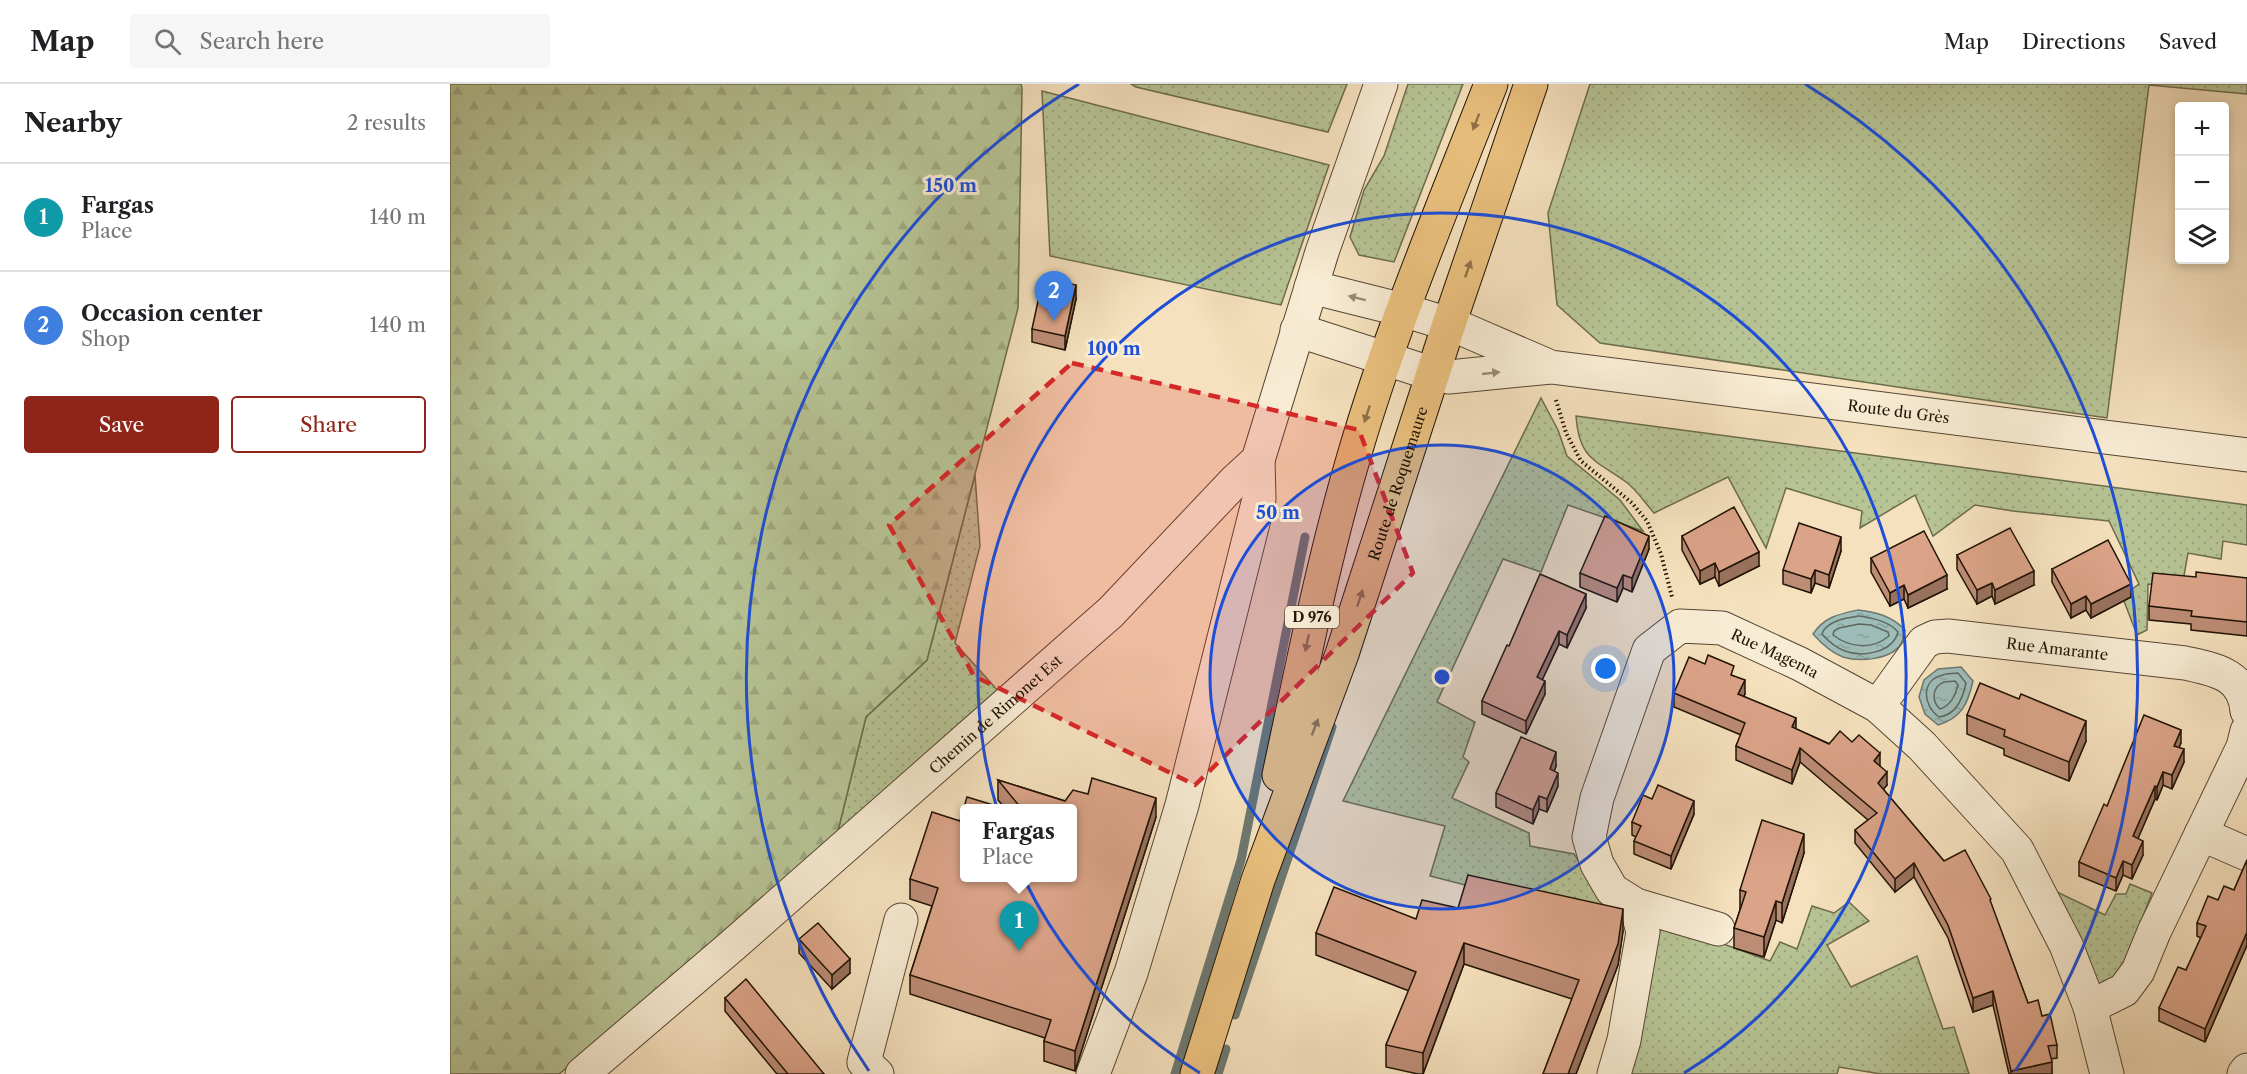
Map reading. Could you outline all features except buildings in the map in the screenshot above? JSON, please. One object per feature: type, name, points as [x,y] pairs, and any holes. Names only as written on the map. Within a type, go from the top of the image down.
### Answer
[{"type":"main road","name":"Route de Roquemaure","points":[[1258,880],[1313,612],[1354,456],[1403,310],[1491,84]]},
{"type":"main road","name":"Route de Roquemaure","points":[[1197,1074],[1258,880],[1342,654],[1449,324],[1531,84]]},
{"type":"street","name":"Chemin de Rimonet Est","points":[[582,1074],[733,945],[1111,612],[1234,482],[1258,460],[1311,287],[1381,84]]},
{"type":"street","points":[[1311,287],[1449,324],[1551,367]]},
{"type":"street","points":[[1297,330],[1433,374],[1449,377],[1551,367]]},
{"type":"street","name":"Route du Grès","points":[[1551,367],[2247,455]]},
{"type":"street","points":[[1093,1074],[1131,973],[1179,816],[1259,499],[1258,460]]},
{"type":"street","points":[[1680,626],[1649,650],[1601,786],[1589,837],[1596,864],[1612,890],[1636,905],[1718,929]]},
{"type":"street","name":"Rue Magenta","points":[[1680,626],[1722,628],[1800,664],[1878,705],[1923,746],[2017,850],[2066,945],[2090,1007],[2106,1074]]},
{"type":"street","name":"Rue Amarante","points":[[1878,705],[1924,642],[1935,636],[1948,636],[2186,663],[2212,669],[2229,676],[2244,692],[2247,711]]},
{"type":"street","points":[[2090,1007],[2124,990],[2138,971],[2243,747],[2247,731]]},
{"type":"street","points":[[2201,834],[2247,854]]},
{"type":"street","points":[[1614,1074],[1624,1040],[1643,932],[1636,905]]},
{"type":"street","points":[[877,1074],[864,1062],[901,920]]},
{"type":"street","points":[[2244,1074],[2247,1070]]},
{"type":"path","points":[[1551,367],[1556,402],[1566,433],[1581,461],[1632,503],[1647,521],[1661,554],[1680,626]]},
{"type":"highlighted area","points":[[1072,363],[1359,430],[1413,573],[1195,785],[974,676],[889,525]]},
{"type":"green space","points":[[450,84],[1021,84],[1022,88],[1018,308],[927,660],[866,717],[836,839],[704,955],[559,1074],[450,1074]]},
{"type":"green space","points":[[1131,84],[1347,84],[1328,132]]},
{"type":"green space","points":[[1408,84],[1463,84],[1394,262],[1359,255],[1350,237],[1364,190],[1384,156]]},
{"type":"green space","points":[[1590,84],[2247,84],[2247,94],[2149,85],[2107,418],[1600,343],[1557,305],[1548,213]]},
{"type":"green space","points":[[1042,91],[1329,165],[1281,305],[1050,256]]},
{"type":"green space","points":[[1541,398],[1558,430],[1567,456],[1620,500],[1643,531],[1568,505],[1541,572],[1503,559],[1437,702],[1475,722],[1463,757],[1469,762],[1452,798],[1529,833],[1530,846],[1574,854],[1622,925],[1430,876],[1445,826],[1343,801]]},
{"type":"green space","points":[[1576,416],[2247,505],[2247,545],[2223,541],[2221,559],[2188,553],[2182,587],[2148,584],[2147,630],[2137,635],[2122,596],[2139,584],[2109,521],[1975,505],[1933,536],[1915,495],[1860,528],[1862,511],[1786,488],[1766,548],[1728,477],[1654,513],[1630,485],[1598,463],[1585,450],[1578,431]]},
{"type":"green space","points":[[975,475],[980,546],[955,643],[1000,693],[836,839],[866,717],[927,660]]},
{"type":"green space","points":[[2130,884],[2152,893],[2121,973],[2095,992],[2055,891],[2105,915],[2116,894],[2126,894]]},
{"type":"green space","points":[[1849,902],[1869,921],[1827,945],[1851,987],[1917,956],[1943,1029],[1954,1027],[1969,1074],[1881,1074],[1839,1067],[1837,1074],[1629,1074],[1654,944],[1659,931],[1669,926],[1688,931],[1770,961],[1780,942],[1797,949],[1812,906],[1834,913]]},
{"type":"water","points":[[1858,610],[1895,621],[1905,630],[1901,644],[1882,656],[1850,659],[1831,650],[1813,634],[1827,620]]},
{"type":"water","points":[[1961,667],[1973,681],[1969,696],[1958,714],[1938,725],[1925,714],[1919,697],[1924,680],[1938,669]]},
{"type":"waterway","points":[[1175,1074],[1241,860],[1305,537]]},
{"type":"waterway","points":[[1235,1015],[1332,727]]},
{"type":"waterway","points":[[1218,1074],[1226,1049]]},
{"type":"place","name":"Occasion center","points":[[1054,321]]},
{"type":"place","name":"Fargas","points":[[1019,951]]}]
